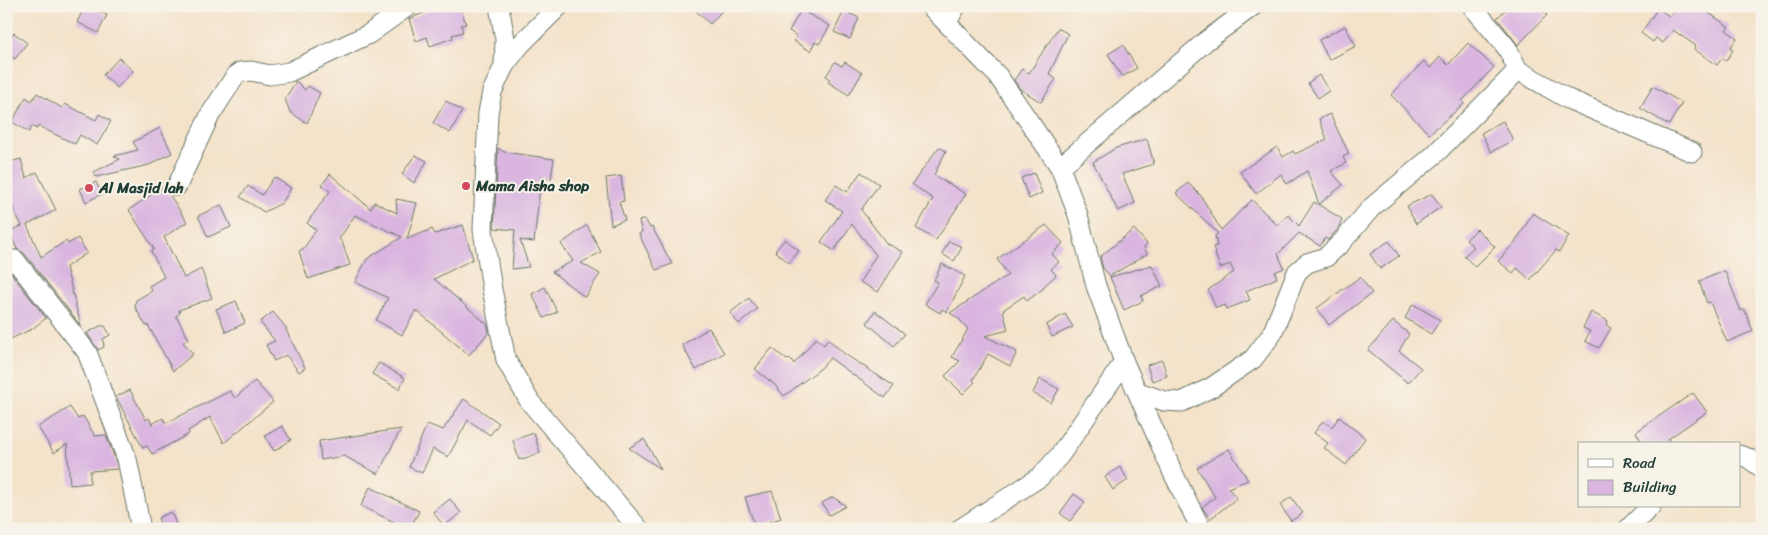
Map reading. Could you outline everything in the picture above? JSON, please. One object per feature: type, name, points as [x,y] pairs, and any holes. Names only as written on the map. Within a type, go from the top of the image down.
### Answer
[{"type":"street","points":[[177,186],[210,115],[236,75],[240,72],[251,71],[270,75],[289,72],[370,34],[408,6]]},
{"type":"street","points":[[499,6],[504,39],[504,66]]},
{"type":"street","points":[[558,6],[520,44],[504,66],[492,92],[488,113],[483,230],[492,289],[506,360],[530,402],[639,529]]},
{"type":"street","points":[[930,6],[952,14],[998,76],[1060,167],[1078,214],[1096,286],[1124,362],[1173,473],[1201,529]]},
{"type":"street","points":[[1060,167],[1206,41],[1253,6]]},
{"type":"street","points":[[1472,6],[1507,48],[1518,70],[1568,99],[1692,152]]},
{"type":"street","points":[[1138,392],[1164,401],[1182,402],[1212,387],[1253,359],[1272,334],[1297,272],[1307,264],[1326,257],[1341,243],[1372,207],[1434,155],[1518,70]]},
{"type":"street","points":[[9,257],[87,352],[128,459],[141,529]]},
{"type":"street","points":[[960,529],[1040,477],[1060,455],[1124,362]]},
{"type":"street","points":[[1740,455],[1748,458],[1762,468]]},
{"type":"street","points":[[1628,529],[1650,508]]},
{"type":"building","points":[[85,6],[107,15],[98,33],[77,22]]},
{"type":"building","points":[[429,6],[460,6],[466,24],[461,25],[463,32],[452,35],[453,38],[430,46],[427,37],[416,41],[409,19],[430,10]]},
{"type":"building","points":[[691,6],[726,6],[710,24]]},
{"type":"building","points":[[1509,6],[1538,6],[1547,15],[1518,45],[1497,18]]},
{"type":"building","points":[[1678,6],[1699,6],[1729,27],[1726,30],[1737,38],[1730,48],[1733,50],[1726,61],[1722,58],[1717,65],[1694,49],[1696,46],[1673,30],[1663,43],[1656,38],[1653,42],[1641,33],[1658,8],[1670,17]]},
{"type":"building","points":[[801,10],[830,26],[819,44],[815,42],[810,51],[794,41],[797,36],[789,31]]},
{"type":"building","points":[[844,11],[859,18],[850,39],[834,32]]},
{"type":"building","points":[[1345,26],[1356,46],[1329,60],[1319,40]]},
{"type":"building","points":[[1058,28],[1068,34],[1049,74],[1056,79],[1041,102],[1020,89],[1014,80],[1022,69],[1029,73]]},
{"type":"building","points":[[14,33],[27,43],[15,59],[6,52],[6,44]]},
{"type":"building","points":[[1468,43],[1494,67],[1462,101],[1464,104],[1429,134],[1391,95],[1424,61],[1430,68],[1440,57],[1448,65]]},
{"type":"building","points":[[1123,45],[1137,68],[1122,77],[1108,54]]},
{"type":"building","points":[[119,58],[133,71],[117,88],[103,75]]},
{"type":"building","points":[[835,62],[842,66],[845,62],[862,73],[849,95],[828,82],[830,79],[826,76]]},
{"type":"building","points":[[1319,75],[1329,91],[1318,98],[1308,83]]},
{"type":"building","points":[[296,81],[305,90],[308,86],[320,93],[307,123],[290,112],[285,99]]},
{"type":"building","points":[[1653,86],[1682,103],[1669,125],[1640,108]]},
{"type":"building","points":[[37,93],[62,108],[65,104],[96,120],[99,114],[111,121],[97,145],[80,135],[75,144],[38,126],[37,129],[32,126],[29,132],[12,122],[26,97],[32,101]]},
{"type":"building","points":[[446,101],[462,111],[450,133],[433,123]]},
{"type":"building","points":[[1330,114],[1349,154],[1343,157],[1346,163],[1331,171],[1343,185],[1319,204],[1307,171],[1287,184],[1281,174],[1256,194],[1240,172],[1277,147],[1283,157],[1293,151],[1295,154],[1327,139],[1319,119]]},
{"type":"building","points":[[1503,121],[1513,140],[1491,152],[1481,133]]},
{"type":"building","points":[[160,128],[172,153],[149,165],[96,177],[94,172],[120,159],[114,156],[138,150],[133,142]]},
{"type":"building","points":[[1147,139],[1154,164],[1122,174],[1135,203],[1118,211],[1093,162],[1116,148]]},
{"type":"building","points":[[939,147],[946,151],[934,175],[966,194],[936,240],[916,228],[933,199],[912,184]]},
{"type":"building","points":[[498,148],[504,152],[554,159],[551,179],[541,177],[534,242],[520,240],[529,267],[512,269],[515,230],[494,228]]},
{"type":"building","points":[[415,155],[427,161],[414,183],[402,174]]},
{"type":"building","points":[[21,159],[26,178],[37,172],[56,210],[27,225],[41,257],[66,241],[68,244],[78,238],[87,253],[66,267],[81,326],[24,253],[17,249],[9,231],[22,226],[6,194],[6,180],[10,178],[6,163]]},
{"type":"building","points":[[861,172],[879,184],[861,210],[887,244],[903,252],[878,292],[860,282],[876,255],[852,224],[834,251],[821,242],[842,211],[825,200],[836,185],[847,192]]},
{"type":"building","points":[[1034,173],[1042,193],[1029,199],[1021,178]]},
{"type":"building","points":[[330,174],[371,209],[374,202],[397,213],[396,199],[417,203],[407,239],[432,229],[435,234],[463,225],[473,259],[434,279],[487,324],[489,332],[469,355],[416,310],[402,335],[376,320],[388,298],[355,282],[367,259],[402,237],[355,215],[339,239],[342,242],[350,265],[308,279],[299,251],[304,248],[316,230],[307,223],[330,191],[322,185]]},
{"type":"building","points":[[621,176],[624,201],[619,202],[625,220],[611,225],[606,178]]},
{"type":"building","points":[[274,177],[291,188],[282,203],[264,212],[240,197],[248,186],[262,195]]},
{"type":"building","points":[[96,182],[102,194],[86,202],[80,189]]},
{"type":"building","points":[[1188,183],[1201,196],[1221,230],[1252,200],[1277,225],[1288,215],[1299,226],[1314,202],[1342,219],[1338,229],[1328,240],[1325,238],[1320,246],[1299,233],[1278,254],[1284,268],[1275,272],[1277,278],[1246,291],[1250,300],[1227,309],[1225,305],[1216,308],[1208,290],[1234,272],[1230,264],[1220,268],[1213,247],[1217,246],[1215,236],[1218,233],[1176,193]]},
{"type":"building","points":[[164,186],[187,222],[164,237],[184,278],[201,269],[212,298],[179,310],[180,313],[176,316],[189,339],[183,342],[193,354],[173,371],[148,325],[146,326],[135,307],[136,300],[152,291],[149,286],[164,277],[151,251],[154,249],[129,210]]},
{"type":"building","points":[[1432,194],[1441,207],[1416,224],[1407,206]]},
{"type":"building","points":[[221,205],[231,227],[208,237],[198,216]]},
{"type":"building","points":[[1533,213],[1569,236],[1559,252],[1556,250],[1530,280],[1517,268],[1513,273],[1498,261],[1516,241]]},
{"type":"building","points":[[645,219],[650,228],[652,227],[672,264],[656,270],[639,234],[642,232],[639,221]]},
{"type":"building","points":[[587,225],[601,252],[581,263],[600,274],[585,297],[552,272],[573,261],[561,244]]},
{"type":"building","points":[[1046,225],[1063,243],[1052,254],[1059,262],[1051,269],[1056,275],[1044,288],[1027,301],[1024,296],[1003,310],[1008,330],[985,336],[1017,352],[1010,366],[988,354],[973,380],[975,382],[963,394],[945,376],[960,361],[952,357],[968,329],[950,313],[1008,275],[997,259]]},
{"type":"building","points":[[1134,229],[1147,244],[1144,247],[1147,254],[1110,276],[1103,268],[1100,257]]},
{"type":"building","points":[[1477,229],[1495,247],[1475,267],[1464,256],[1474,247],[1466,240]]},
{"type":"building","points":[[785,239],[799,251],[789,263],[775,251]]},
{"type":"building","points":[[949,241],[962,247],[954,261],[942,254]]},
{"type":"building","points":[[1389,241],[1399,256],[1380,269],[1370,254]]},
{"type":"building","points":[[942,264],[965,276],[947,312],[942,309],[940,313],[925,304],[938,282],[934,280]]},
{"type":"building","points":[[1152,265],[1162,286],[1141,296],[1143,301],[1124,310],[1110,277]]},
{"type":"building","points":[[1725,271],[1741,311],[1744,309],[1753,331],[1727,342],[1710,302],[1707,303],[1699,281]]},
{"type":"building","points":[[11,273],[46,318],[32,329],[6,341],[6,275]]},
{"type":"building","points":[[1360,277],[1372,293],[1329,325],[1317,308]]},
{"type":"building","points":[[545,287],[557,312],[544,318],[532,294]]},
{"type":"building","points":[[749,298],[757,309],[739,324],[730,313]]},
{"type":"building","points":[[236,301],[245,323],[226,332],[216,309]]},
{"type":"building","points":[[1413,304],[1440,320],[1431,334],[1405,318]]},
{"type":"building","points":[[875,311],[905,334],[894,346],[867,323]]},
{"type":"building","points":[[273,312],[287,329],[305,368],[299,372],[286,355],[274,361],[266,345],[275,341],[260,322]]},
{"type":"building","points":[[1591,312],[1608,321],[1606,325],[1611,328],[1599,348],[1585,341],[1590,331],[1583,328]]},
{"type":"building","points":[[1065,314],[1073,327],[1052,337],[1046,325]]},
{"type":"building","points":[[1393,321],[1409,334],[1399,351],[1421,368],[1408,383],[1368,350]]},
{"type":"building","points":[[100,326],[105,326],[110,335],[103,339],[104,347],[98,350],[87,333]]},
{"type":"building","points":[[709,328],[724,353],[696,370],[682,345]]},
{"type":"building","points":[[816,338],[824,345],[828,339],[846,355],[894,386],[885,398],[830,358],[821,368],[784,396],[775,385],[755,369],[772,348],[787,360],[790,358],[794,364]]},
{"type":"building","points":[[1162,360],[1167,376],[1152,381],[1147,365]]},
{"type":"building","points":[[379,363],[405,378],[399,389],[372,374]]},
{"type":"building","points":[[1040,379],[1059,389],[1051,403],[1033,393]]},
{"type":"building","points":[[255,381],[273,402],[224,443],[210,417],[188,431],[189,434],[152,454],[147,446],[143,448],[116,397],[130,390],[146,420],[149,418],[152,424],[163,418],[166,423],[230,391],[235,398]]},
{"type":"building","points":[[1693,393],[1707,412],[1668,439],[1670,442],[1642,442],[1636,432]]},
{"type":"building","points":[[464,399],[499,423],[490,435],[468,420],[448,457],[433,449],[422,473],[409,467],[427,424],[443,430]]},
{"type":"building","points":[[70,407],[78,419],[83,416],[95,436],[106,435],[118,469],[90,471],[90,483],[70,485],[67,444],[54,453],[38,427]]},
{"type":"building","points":[[1339,417],[1365,438],[1346,465],[1324,448],[1328,443],[1314,433],[1323,421],[1332,427]]},
{"type":"building","points":[[282,426],[291,440],[274,451],[265,436]]},
{"type":"building","points":[[401,429],[378,474],[344,456],[321,460],[319,441]]},
{"type":"building","points":[[534,433],[540,453],[519,460],[513,440]]},
{"type":"building","points":[[644,439],[661,469],[629,448]]},
{"type":"building","points":[[1229,449],[1248,480],[1228,488],[1237,498],[1210,519],[1202,507],[1215,497],[1197,468]]},
{"type":"building","points":[[1120,467],[1128,480],[1113,490],[1105,477]]},
{"type":"building","points":[[370,487],[419,511],[410,529],[390,529],[394,522],[361,506]]},
{"type":"building","points":[[772,491],[781,518],[755,527],[745,497]]},
{"type":"building","points":[[1074,494],[1085,502],[1070,521],[1060,513]]},
{"type":"building","points":[[833,497],[846,506],[829,515],[822,503]]},
{"type":"building","points":[[1291,497],[1303,513],[1291,521],[1280,505]]},
{"type":"building","points":[[450,499],[461,513],[444,526],[433,512]]},
{"type":"building","points":[[171,512],[178,529],[162,529],[158,518]]},
{"type":"place","name":"Mama Aisha shop","points":[[466,186]]},
{"type":"place","name":"Al Masjid lah","points":[[89,188]]}]
